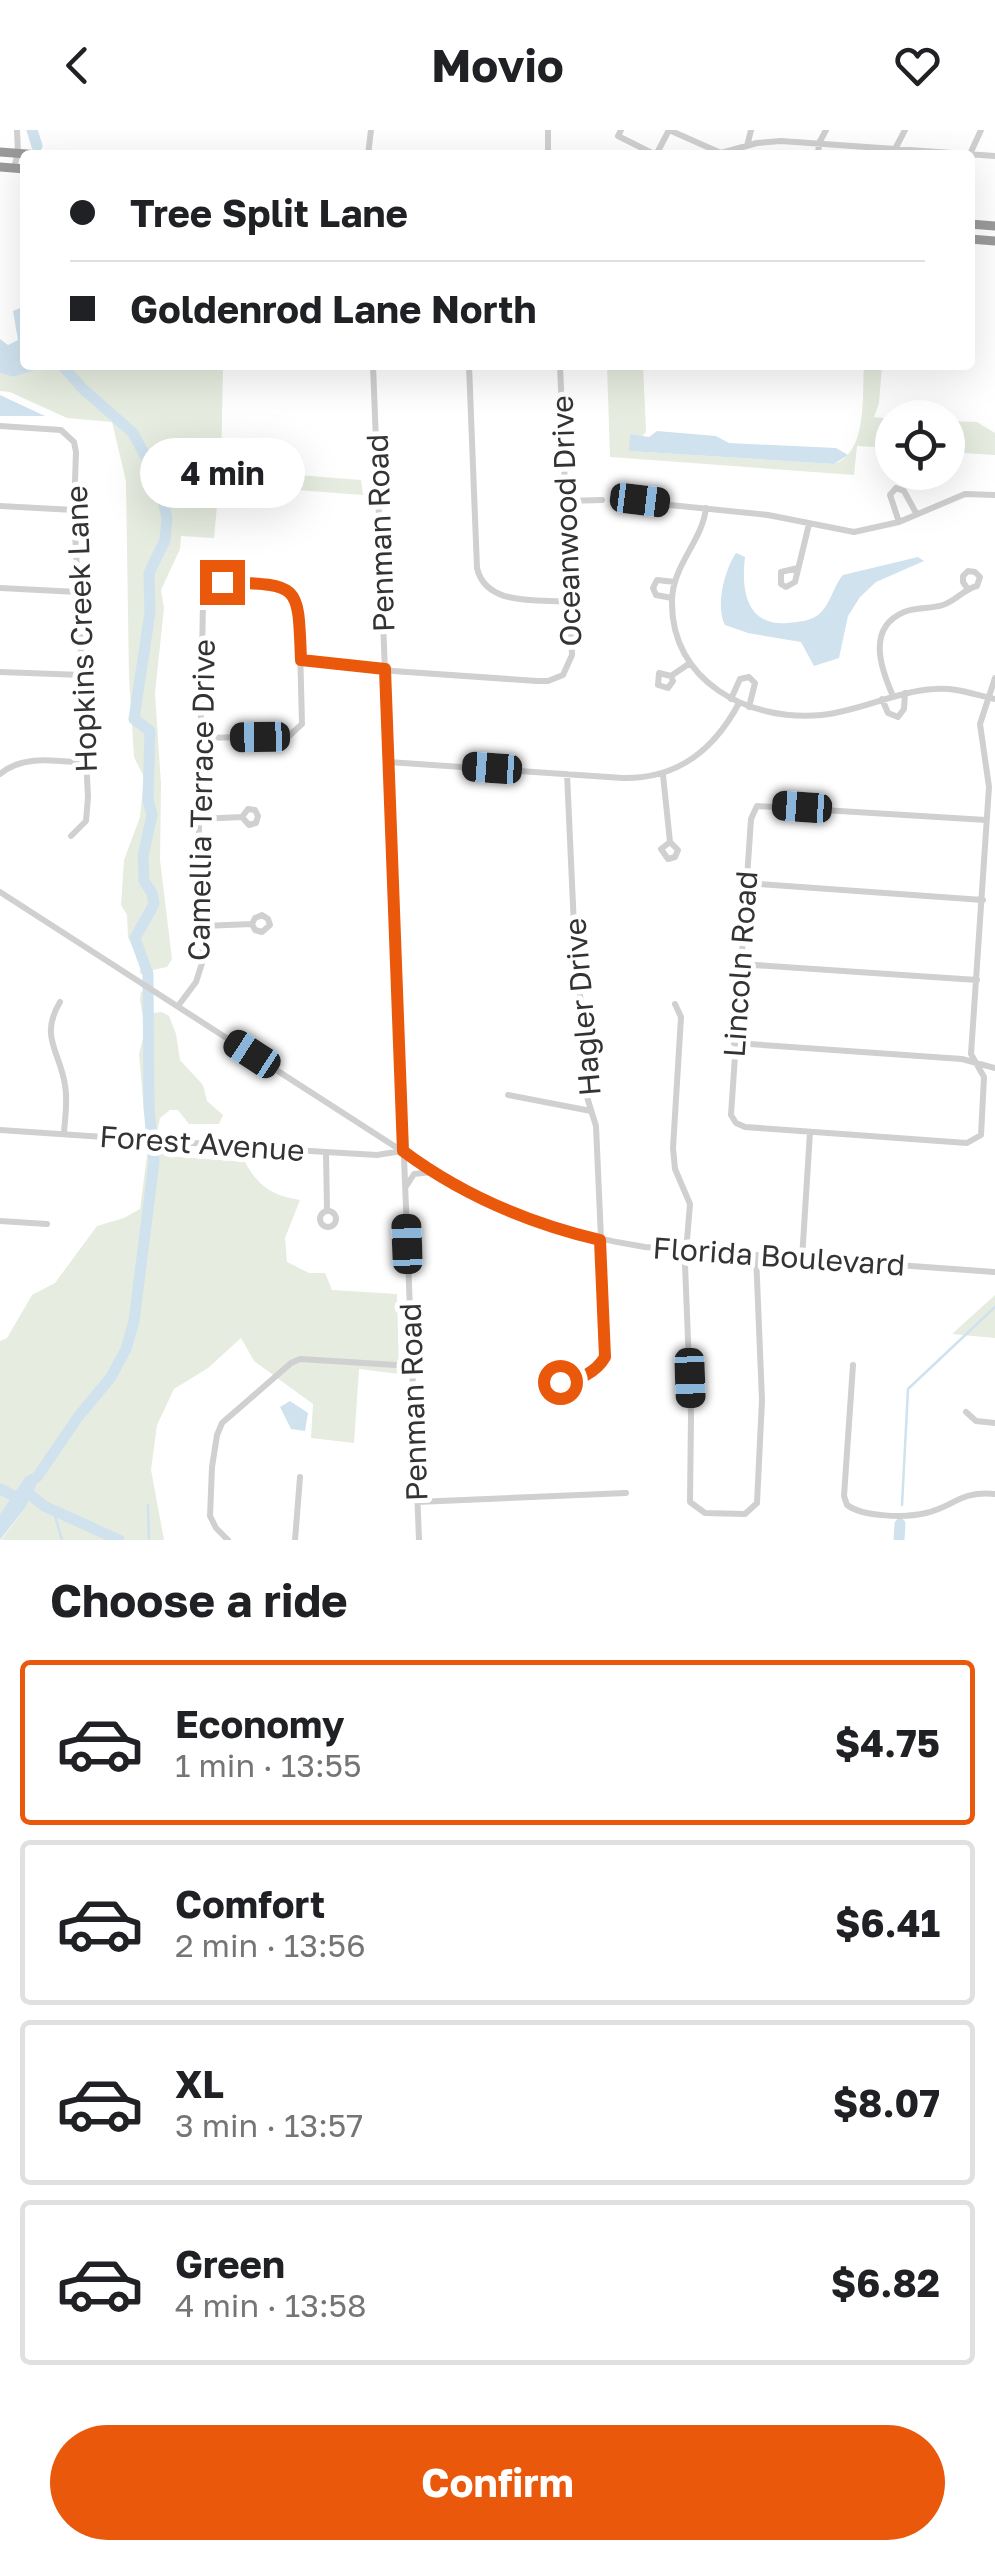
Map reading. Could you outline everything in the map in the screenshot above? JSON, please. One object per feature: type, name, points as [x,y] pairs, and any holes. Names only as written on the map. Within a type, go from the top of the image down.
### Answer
[{"type":"highway","points":[[0,152],[18,153]]},
{"type":"highway","points":[[0,167],[20,168]]},
{"type":"street","points":[[17,130],[20,168]]},
{"type":"street","points":[[622,130],[618,136],[646,150]]},
{"type":"street","points":[[669,130],[714,150]]},
{"type":"street","points":[[746,146],[751,130]]},
{"type":"street","points":[[818,150],[826,130]]},
{"type":"street","points":[[895,149],[905,130]]},
{"type":"street","points":[[732,150],[781,141],[910,150]]},
{"type":"street","name":"Penman Road","points":[[373,370],[419,1540]]},
{"type":"street","points":[[469,370],[481,580],[495,594],[570,602]]},
{"type":"street","name":"Oceanwood Drive","points":[[385,669],[537,681],[563,675],[572,655],[560,370]]},
{"type":"street","name":"Hopkins Creek Lane","points":[[0,426],[53,428],[74,442],[86,820],[71,836]]},
{"type":"street","points":[[899,522],[890,496],[896,488],[904,492],[916,514]]},
{"type":"street","points":[[622,500],[768,515],[854,532],[899,522],[965,494],[995,495]]},
{"type":"street","points":[[566,501],[602,500]]},
{"type":"street","points":[[0,506],[74,510]]},
{"type":"street","points":[[706,508],[704,526],[680,566],[672,598],[678,639],[705,682],[749,707],[781,714],[822,715],[939,688],[991,698]]},
{"type":"street","points":[[798,568],[809,524]]},
{"type":"street","points":[[672,598],[656,595],[653,588],[657,580],[675,582]]},
{"type":"street","name":"Camellia Terrace Drive","points":[[178,1006],[200,974],[203,607],[208,588],[222,582],[281,587],[291,592],[299,608],[301,660]]},
{"type":"street","points":[[0,588],[78,592]]},
{"type":"street","points":[[893,696],[879,655],[884,628],[903,613],[940,606],[967,588]]},
{"type":"street","points":[[201,738],[289,736],[302,724],[301,660],[385,669]]},
{"type":"street","points":[[671,676],[690,663]]},
{"type":"street","points":[[0,672],[82,676]]},
{"type":"street","points":[[388,762],[638,778],[663,775],[708,748],[726,725],[740,679],[749,677],[755,683],[749,707]]},
{"type":"street","points":[[802,1258],[810,1132],[966,1143],[978,1138],[982,1131],[984,1077],[971,1054],[989,776],[980,724],[995,678]]},
{"type":"street","points":[[882,700],[888,713],[898,717],[904,709],[905,693]]},
{"type":"street","points":[[0,774],[28,761],[86,763]]},
{"type":"street","name":"Hagler Drive","points":[[540,1372],[568,1382],[596,1368],[605,1357],[596,1126],[587,1097],[583,1010],[576,970],[568,774]]},
{"type":"street","points":[[663,775],[670,842]]},
{"type":"street","name":"Lincoln Road","points":[[810,1132],[745,1128],[731,1115],[750,818],[757,806],[986,820]]},
{"type":"street","points":[[199,819],[242,818]]},
{"type":"street","points":[[746,883],[983,900]]},
{"type":"street","name":"Florida Boulevard","points":[[0,892],[436,1173],[523,1218],[600,1240],[686,1250],[995,1272]]},
{"type":"street","points":[[203,926],[252,924]]},
{"type":"street","points":[[740,964],[977,980]]},
{"type":"street","points":[[60,1002],[50,1024],[50,1035],[66,1088],[64,1133]]},
{"type":"street","points":[[676,1004],[681,1016],[673,1161],[690,1204],[686,1250],[690,1502],[705,1513],[749,1512],[758,1495],[762,1400],[756,1255]]},
{"type":"street","points":[[734,1043],[962,1059],[995,1068]]},
{"type":"street","points":[[508,1095],[591,1111]]},
{"type":"street","name":"Forest Avenue","points":[[0,1130],[377,1155],[403,1151]]},
{"type":"street","points":[[326,1152],[327,1211]]},
{"type":"street","points":[[405,1196],[408,1180],[414,1174],[436,1173]]},
{"type":"street","points":[[0,1221],[47,1224]]},
{"type":"street","points":[[228,1540],[210,1516],[212,1467],[222,1422],[300,1359],[412,1366]]},
{"type":"street","points":[[853,1365],[844,1496],[847,1505],[858,1512],[912,1515],[926,1513],[970,1493],[995,1494]]},
{"type":"street","points":[[966,1412],[976,1421],[995,1423]]},
{"type":"street","points":[[294,1540],[300,1478]]},
{"type":"street","points":[[417,1502],[626,1493]]},
{"type":"shaded area","points":[[33,370],[223,370],[221,469],[361,480],[363,495],[219,484],[214,538],[181,536],[180,549],[161,590],[164,608],[155,693],[161,784],[160,860],[172,959],[167,967],[153,970],[152,981],[140,973],[141,963],[128,937],[127,915],[121,905],[124,860],[140,817],[144,777],[134,757],[129,677],[126,481],[112,422],[67,418],[0,391],[0,373],[13,377]]},
{"type":"shaded area","points":[[607,370],[643,370],[646,432],[642,436],[630,434],[630,451],[834,464],[845,458],[858,436],[864,370],[882,370],[879,400],[875,400],[875,447],[857,446],[854,475],[610,457]]},
{"type":"shaded area","points":[[965,422],[977,422],[995,433],[995,455],[965,453]]},
{"type":"shaded area","points":[[141,991],[151,998],[153,1013],[169,1016],[180,1060],[203,1085],[207,1101],[223,1115],[219,1124],[189,1124],[178,1110],[170,1110],[160,1118],[157,1132],[147,1131],[139,1054],[145,1030]]},
{"type":"shaded area","points":[[148,1148],[161,1148],[168,1156],[245,1162],[267,1188],[300,1200],[285,1238],[287,1262],[309,1273],[325,1273],[332,1290],[397,1294],[399,1374],[359,1369],[354,1443],[311,1438],[313,1404],[254,1361],[241,1338],[208,1368],[174,1389],[157,1425],[151,1470],[164,1540],[1,1540],[25,1508],[25,1477],[0,1514],[0,1341],[7,1338],[32,1295],[55,1283],[97,1226],[140,1209]]},
{"type":"shaded area","points":[[995,1295],[995,1338],[952,1334]]},
{"type":"water","points":[[20,308],[20,370],[35,370],[13,377],[0,373],[0,339],[8,345],[18,340],[13,311]]},
{"type":"water","points":[[0,395],[45,416],[0,416]]},
{"type":"water","points":[[657,431],[716,436],[729,443],[836,448],[848,455],[834,464],[629,451],[630,434],[649,437]]},
{"type":"water","points":[[736,553],[745,557],[744,581],[749,604],[763,619],[774,623],[800,622],[818,615],[843,575],[918,557],[924,561],[876,582],[860,597],[848,616],[839,658],[814,666],[801,642],[725,625],[721,608],[723,588]]},
{"type":"water","points":[[290,1401],[308,1413],[305,1431],[291,1429],[280,1407]]},
{"type":"water","points":[[45,1467],[25,1508],[0,1540],[0,1514],[25,1477]]},
{"type":"waterway","points":[[32,130],[37,146]]},
{"type":"waterway","points":[[37,1477],[111,1377],[126,1349],[134,1321],[154,1162],[149,1107],[148,974],[135,938],[154,904],[144,881],[143,856],[152,815],[148,800],[150,731],[134,719],[150,612],[149,573],[165,540],[167,518],[159,482],[133,433],[66,370]]},
{"type":"waterway","points":[[902,1505],[908,1389],[995,1307]]},
{"type":"waterway","points":[[0,1489],[20,1499]]},
{"type":"waterway","points":[[26,1491],[44,1506],[119,1540]]},
{"type":"waterway","points":[[148,1505],[149,1540]]},
{"type":"waterway","points":[[53,1509],[62,1540]]},
{"type":"waterway","points":[[899,1540],[900,1524]]},
{"type":"route","points":[[222,582],[281,587],[291,592],[299,608],[301,660],[385,669],[403,1151],[494,1205],[547,1226],[600,1240],[605,1357],[596,1368],[576,1380],[560,1382]]}]
